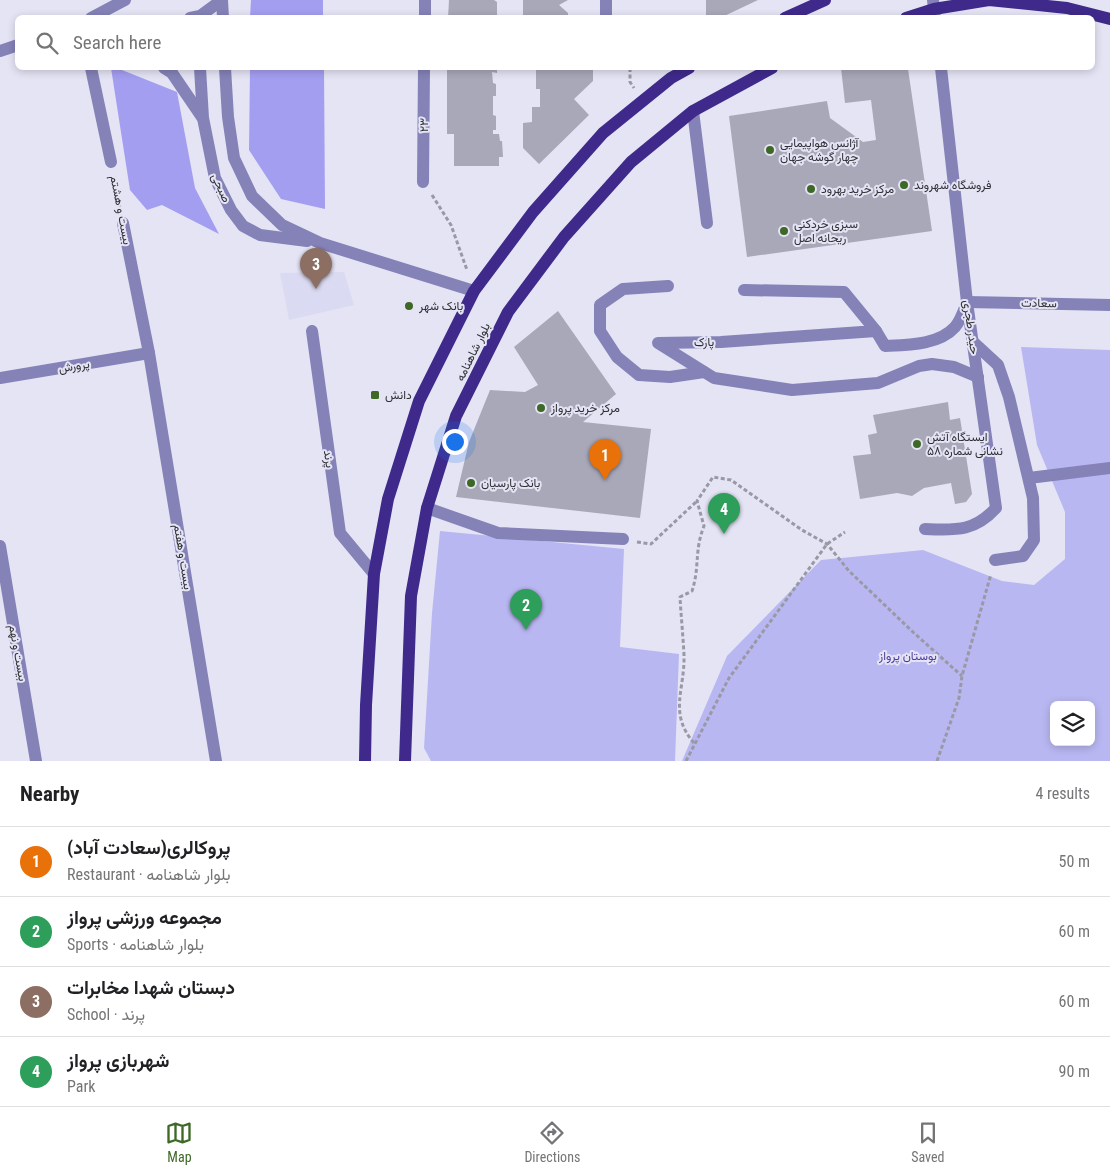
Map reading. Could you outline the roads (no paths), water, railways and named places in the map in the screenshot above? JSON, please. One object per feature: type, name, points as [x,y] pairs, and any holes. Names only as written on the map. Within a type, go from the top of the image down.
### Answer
[{"type":"main road","points":[[792,15],[825,0]]},
{"type":"main road","points":[[915,15],[934,9],[989,0],[1066,8],[1094,15]]},
{"type":"main road","points":[[1095,15],[1110,19]]},
{"type":"main road","points":[[365,761],[366,696],[374,574],[388,499],[419,401],[474,291],[533,212],[603,133],[671,78],[686,70]]},
{"type":"main road","name":"بلوار شاهنامه","points":[[405,761],[411,596],[427,508],[456,416],[508,312],[564,237],[630,162],[693,111],[768,70]]},
{"type":"street","points":[[96,15],[124,0]]},
{"type":"street","points":[[197,15],[200,0]]},
{"type":"street","points":[[200,15],[222,0]]},
{"type":"street","points":[[222,0],[223,15]]},
{"type":"street","points":[[425,0],[425,15]]},
{"type":"street","points":[[606,0],[606,15]]},
{"type":"street","points":[[0,51],[15,46]]},
{"type":"street","name":"بیست و هشتم","points":[[91,70],[111,162]]},
{"type":"street","points":[[167,70],[172,73],[203,118]]},
{"type":"street","name":"صبحی","points":[[200,70],[203,118],[215,178],[243,226],[260,235],[320,243]]},
{"type":"street","name":"صبحی","points":[[225,70],[228,117],[234,158],[252,196],[282,225],[320,243],[474,291]]},
{"type":"street","name":"۲۳","points":[[423,182],[424,70]]},
{"type":"street","name":"حیدر طجری","points":[[925,529],[958,530],[984,522],[996,508],[967,302],[941,70]]},
{"type":"street","points":[[693,111],[707,223]]},
{"type":"street","name":"بیست و هشتم","points":[[123,223],[149,353]]},
{"type":"street","points":[[668,286],[623,289],[600,305],[600,331],[617,357],[639,375],[670,377],[704,372]]},
{"type":"street","points":[[744,290],[844,292],[876,331],[885,346],[913,344],[944,337],[956,325],[967,302]]},
{"type":"street","name":"سعادت","points":[[967,302],[1110,305]]},
{"type":"street","name":"پرند","points":[[312,331],[340,533],[374,574]]},
{"type":"street","name":"پارک","points":[[876,331],[721,342],[658,343],[714,378],[792,390],[878,383],[919,366]]},
{"type":"street","points":[[973,342],[998,366],[1009,398],[1033,498],[1034,540],[1023,556],[995,560]]},
{"type":"street","points":[[913,344],[919,366],[932,364],[954,367],[978,377]]},
{"type":"street","name":"پرورش","points":[[0,378],[149,353]]},
{"type":"street","name":"بیست و هفتم","points":[[149,353],[216,761]]},
{"type":"street","points":[[1028,478],[1110,468]]},
{"type":"street","points":[[427,508],[498,533],[623,540]]},
{"type":"street","name":"بیست و نهم","points":[[0,546],[36,761]]},
{"type":"place","name":"آژانس هواپیمایی چهار گوشه جهان","points":[[770,150]]},
{"type":"place","name":"فروشگاه شهروند","points":[[904,185]]},
{"type":"place","name":"مرکز خرید بهرود","points":[[811,189]]},
{"type":"place","name":"سبزی خردکنی ریحانه اصل","points":[[784,231]]},
{"type":"place","name":"دبستان شهدا مخابرات","points":[[316,289]]},
{"type":"place","name":"بانک شهر","points":[[409,306]]},
{"type":"place","name":"دانش","points":[[375,395]]},
{"type":"place","name":"مرکز خرید پرواز","points":[[541,408]]},
{"type":"place","name":"ایستگاه آتش نشانی شماره ۵۸","points":[[917,444]]},
{"type":"place","name":"پروکالری(سعادت آباد)","points":[[605,480]]},
{"type":"place","name":"بانک پارسیان","points":[[471,483]]},
{"type":"place","name":"شهربازی پرواز","points":[[724,534]]},
{"type":"place","name":"مجموعه ورزشی پرواز","points":[[526,630]]},
{"type":"park label","name":"بوستان پرواز","points":[[908,656]]}]
